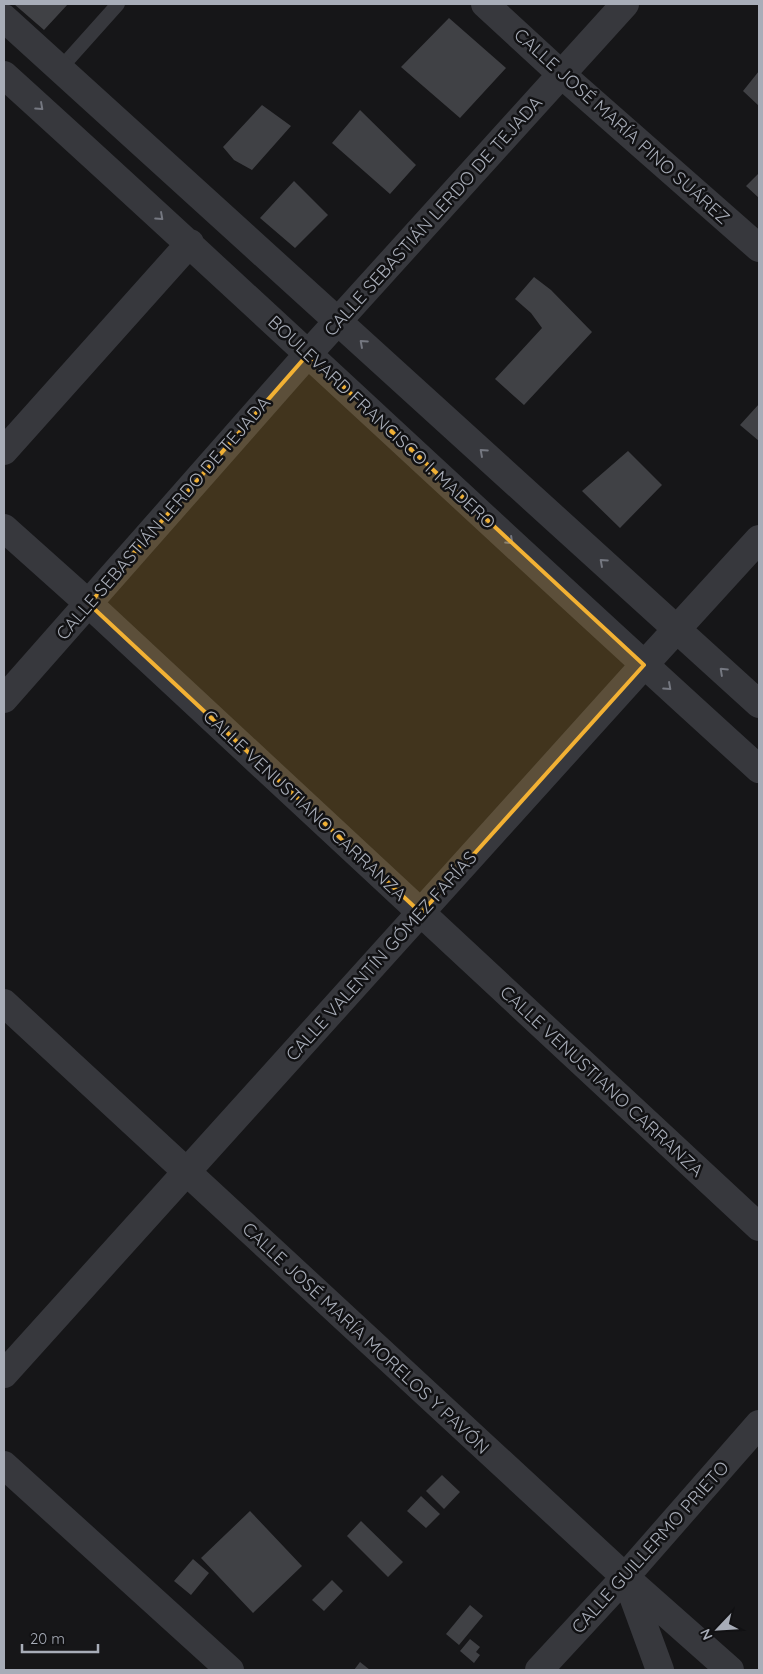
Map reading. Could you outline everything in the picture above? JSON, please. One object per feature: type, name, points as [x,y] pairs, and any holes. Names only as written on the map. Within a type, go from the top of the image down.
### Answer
[{"type":"street","name":"CALLE JOSÉ MARÍA PINO SUÁREZ","points":[[485,4],[561,74],[759,248]]},
{"type":"street","name":"CALLE SEBASTIÁN LERDO DE TEJADA","points":[[4,699],[338,320],[625,4]]},
{"type":"street","points":[[4,18],[759,704]]},
{"type":"street","name":"BOULEVARD FRANCISCO I. MADERO","points":[[4,75],[190,243],[759,769]]},
{"type":"street","points":[[4,451],[190,243]]},
{"type":"street","name":"CALLE VENUSTIANO CARRANZA","points":[[4,528],[759,1227]]},
{"type":"street","name":"CALLE VALENTÍN GÓMEZ FARÍAS","points":[[4,1374],[759,539]]},
{"type":"street","name":"CALLE JOSÉ MARÍA MORELOS Y PAVÓN","points":[[4,1003],[626,1577],[730,1670]]},
{"type":"street","name":"CALLE GUILLERMO PRIETO","points":[[539,1670],[626,1577],[759,1424]]},
{"type":"street","points":[[4,1465],[230,1670]]},
{"type":"street","points":[[626,1577],[660,1670]]},
{"type":"lane","points":[[59,70],[118,4]]},
{"type":"highlighted area","points":[[308,354],[644,665],[421,913],[89,604]]},
{"type":"building","points":[[14,4],[68,4],[44,30]]},
{"type":"building","points":[[449,18],[506,68],[460,118],[401,67]]},
{"type":"building","points":[[759,71],[759,106],[743,91]]},
{"type":"building","points":[[262,105],[291,126],[252,170],[234,160],[223,147]]},
{"type":"building","points":[[360,110],[416,165],[390,194],[332,143]]},
{"type":"building","points":[[759,173],[759,198],[746,186]]},
{"type":"building","points":[[294,181],[328,215],[295,248],[260,218]]},
{"type":"building","points":[[534,277],[551,290],[592,332],[524,405],[495,379],[542,328],[531,313],[515,299]]},
{"type":"building","points":[[759,404],[759,441],[740,425]]},
{"type":"building","points":[[628,451],[662,485],[620,528],[582,491]]},
{"type":"building","points":[[442,1475],[460,1492],[444,1509],[426,1491]]},
{"type":"building","points":[[421,1496],[440,1514],[426,1528],[407,1511]]},
{"type":"building","points":[[250,1511],[302,1566],[253,1613],[201,1558]]},
{"type":"building","points":[[361,1521],[403,1562],[388,1577],[347,1536]]},
{"type":"building","points":[[193,1559],[209,1573],[191,1595],[174,1581]]},
{"type":"building","points":[[332,1580],[343,1591],[324,1611],[312,1600]]},
{"type":"building","points":[[470,1605],[483,1616],[459,1645],[446,1634]]},
{"type":"building","points":[[470,1639],[480,1647],[476,1652],[480,1655],[474,1663],[460,1651]]},
{"type":"building","points":[[360,1662],[370,1670],[354,1670]]}]
